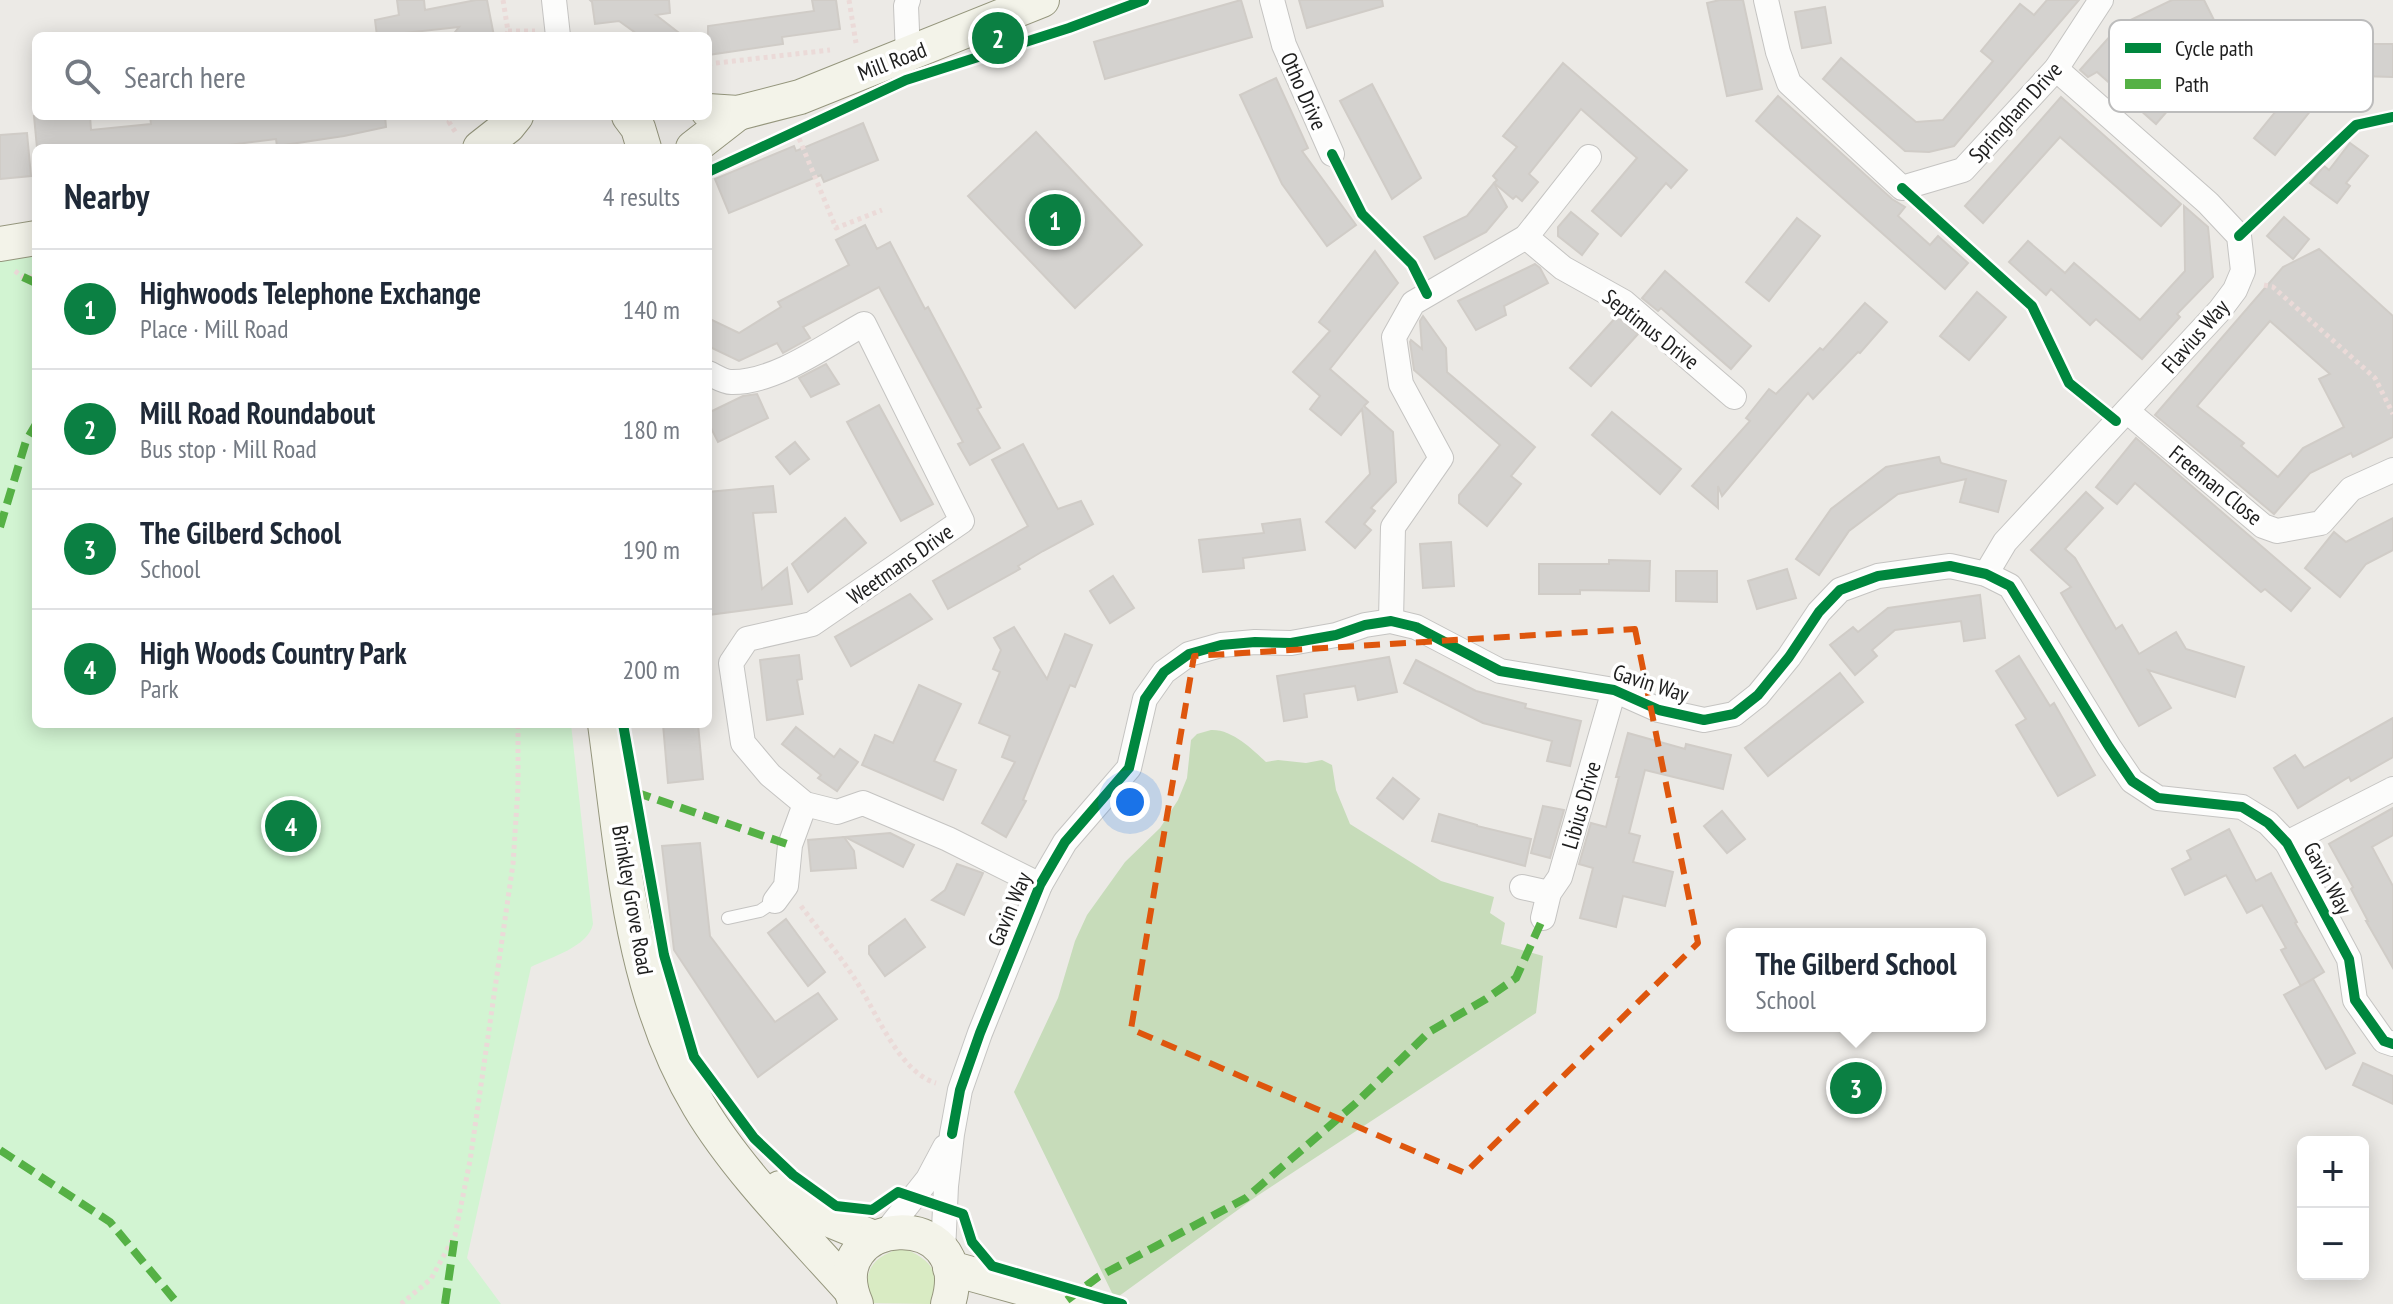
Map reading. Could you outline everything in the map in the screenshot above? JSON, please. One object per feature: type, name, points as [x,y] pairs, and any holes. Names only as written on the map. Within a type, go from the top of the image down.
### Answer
[{"type":"street","points":[[554,0],[558,32]]},
{"type":"street","points":[[908,0],[908,55]]},
{"type":"street","name":"Mill Road","points":[[696,144],[723,112],[800,97],[858,60],[908,55],[1042,0]]},
{"type":"street","name":"Otho Drive","points":[[1272,0],[1284,45],[1332,154]]},
{"type":"street","name":"Springham Drive","points":[[1766,0],[1789,83],[1902,188],[1963,170],[2056,69],[2101,0]]},
{"type":"street","name":"Flavius Way","points":[[1986,574],[2005,542],[2220,310],[2235,290],[2243,271],[2239,236],[2208,203],[2056,69]]},
{"type":"street","points":[[632,120],[643,144]]},
{"type":"street","points":[[486,144],[509,130]]},
{"type":"street","points":[[1391,621],[1393,527],[1441,458],[1401,384],[1394,337],[1413,303],[1526,237],[1589,157]]},
{"type":"street","name":"Septimus Drive","points":[[1526,237],[1563,268],[1624,302],[1734,397]]},
{"type":"street","points":[[0,244],[32,239]]},
{"type":"street","name":"Weetmans Drive","points":[[712,375],[728,382],[761,378],[864,324],[962,521],[812,624],[747,639],[731,663],[743,743],[770,775],[805,804]]},
{"type":"street","name":"Freeman Close","points":[[2127,411],[2263,526],[2277,531],[2321,523],[2351,489],[2393,470]]},
{"type":"street","name":"Gavin Way","points":[[947,1260],[946,1186],[960,1090],[1040,885],[1065,842],[1129,768],[1145,699],[1164,672],[1189,654],[1221,645],[1291,643],[1391,621],[1416,627],[1500,671],[1614,690],[1659,710],[1704,720],[1734,714],[1758,695],[1789,657],[1819,612],[1840,590],[1878,576],[1950,566],[1986,574],[2010,586],[2132,781],[2158,798],[2242,807],[2268,823],[2287,843],[2349,959],[2355,1000],[2384,1041],[2393,1044]]},
{"type":"street","name":"Libius Drive","points":[[1543,918],[1549,893],[1560,877],[1614,690]]},
{"type":"street","name":"Brinkley Grove Road","points":[[606,728],[636,942],[657,1021],[698,1105],[731,1153],[853,1297]]},
{"type":"street","points":[[2287,843],[2393,789]]},
{"type":"street","points":[[781,893],[790,845],[805,804],[837,812],[863,803],[948,839],[1040,885]]},
{"type":"street","points":[[1522,887],[1549,893]]},
{"type":"street","name":"Gavin Way","points":[[880,1235],[928,1179],[952,1134]]},
{"type":"street","name":"Brinkley Grove Road","points":[[731,1153],[815,1214],[880,1235],[914,1232],[930,1240],[947,1260]]},
{"type":"street","points":[[853,1297],[850,1271],[857,1255],[880,1235]]},
{"type":"street","points":[[948,1304],[952,1286],[947,1260],[1079,1304]]},
{"type":"street","points":[[1072,1304],[1079,1304]]},
{"type":"lane","points":[[728,918],[760,911],[781,893]]},
{"type":"path","points":[[503,0],[508,32]]},
{"type":"path","points":[[712,64],[858,60],[849,0]]},
{"type":"path","points":[[784,137],[810,124]]},
{"type":"path","points":[[796,131],[836,228],[882,210]]},
{"type":"path","points":[[2240,277],[2273,287],[2323,331],[2375,378],[2393,414]]},
{"type":"path","points":[[401,1304],[431,1279],[455,1235],[470,1161],[513,864],[518,728]]},
{"type":"path","points":[[781,893],[854,977],[902,1058],[930,1081],[960,1090]]},
{"type":"highlighted area","points":[[1635,629],[1698,943],[1465,1173],[1131,1029],[1194,656]]},
{"type":"green space","points":[[32,254],[32,728],[571,728],[593,924],[590,932],[576,945],[531,967],[467,1258],[501,1304],[0,1304],[0,261]]},
{"type":"green space","points":[[1211,730],[1234,736],[1266,762],[1306,763],[1322,760],[1332,765],[1336,790],[1350,824],[1441,881],[1494,897],[1490,913],[1505,923],[1501,944],[1543,956],[1536,1013],[1257,1196],[1115,1299],[1014,1092],[1058,998],[1075,941],[1087,915],[1125,862],[1160,828],[1178,800],[1187,778],[1191,740],[1197,734]]},
{"type":"green space","points":[[901,1248],[919,1256],[932,1268],[936,1285],[930,1304],[871,1303],[868,1275],[871,1268],[882,1256]]},
{"type":"building","points":[[397,0],[424,0],[425,10],[487,0],[493,32],[455,32],[459,27],[376,32],[375,20],[399,15]]},
{"type":"building","points":[[590,0],[669,0],[670,13],[656,15],[678,32],[634,32],[619,21],[595,24]]},
{"type":"building","points":[[812,0],[836,0],[840,29],[782,37],[783,44],[712,54],[712,32],[708,32],[708,26],[814,11]]},
{"type":"building","points":[[1241,0],[1252,37],[1105,79],[1094,42]]},
{"type":"building","points":[[1299,0],[1382,0],[1383,6],[1307,28]]},
{"type":"building","points":[[1743,0],[1762,89],[1727,96],[1707,3]]},
{"type":"building","points":[[2047,0],[2079,0],[1954,146],[1929,152],[1905,151],[1823,79],[1841,58],[1916,122],[1943,120],[1993,61],[1981,51],[2020,4],[2034,15]]},
{"type":"building","points":[[2172,0],[2204,0],[2214,20],[2130,20]]},
{"type":"building","points":[[1825,7],[1831,43],[1802,48],[1795,12]]},
{"type":"building","points":[[2109,37],[2109,83],[2097,72],[2088,77],[2080,70]]},
{"type":"building","points":[[2373,44],[2393,44],[2393,77],[2373,76]]},
{"type":"building","points":[[1563,63],[1687,170],[1671,188],[1666,183],[1621,236],[1592,211],[1637,158],[1581,109],[1529,174],[1538,182],[1522,201],[1516,196],[1513,199],[1494,183],[1497,180],[1493,176],[1517,147],[1503,136]]},
{"type":"building","points":[[1276,78],[1308,148],[1302,151],[1356,225],[1327,246],[1282,184],[1240,95]]},
{"type":"building","points":[[1372,84],[1421,178],[1392,199],[1340,101]]},
{"type":"building","points":[[1778,96],[1892,199],[1905,207],[1898,216],[1930,245],[1938,236],[1968,263],[1945,289],[1756,121]]},
{"type":"building","points":[[2061,97],[2181,204],[2161,226],[2060,137],[1983,223],[1965,206]]},
{"type":"building","points":[[2142,112],[2166,112],[2156,124]]},
{"type":"building","points":[[2275,112],[2310,112],[2275,155],[2254,138]]},
{"type":"building","points":[[34,120],[90,120],[91,130],[151,124],[150,120],[385,120],[386,127],[290,144],[277,144],[276,139],[237,144],[37,144]]},
{"type":"building","points":[[863,123],[878,160],[824,182],[821,175],[729,213],[715,179],[794,146],[796,151]]},
{"type":"building","points":[[1036,132],[1142,245],[1075,308],[968,196]]},
{"type":"building","points":[[27,133],[31,176],[0,179],[0,135]]},
{"type":"building","points":[[2350,143],[2368,156],[2346,183],[2350,186],[2337,203],[2310,183],[2324,166],[2329,170]]},
{"type":"building","points":[[1494,183],[1507,207],[1486,232],[1435,259],[1424,237],[1467,216]]},
{"type":"building","points":[[2184,206],[2208,227],[2213,277],[2177,314],[2180,317],[2142,359],[2096,319],[2090,325],[2051,289],[2046,295],[2009,262],[2028,241],[2065,273],[2074,263],[2140,320],[2185,271]]},
{"type":"building","points":[[1571,212],[1598,234],[1582,255],[1558,236],[1558,227]]},
{"type":"building","points":[[2284,217],[2309,239],[2293,259],[2267,236]]},
{"type":"building","points":[[1797,218],[1820,236],[1769,301],[1746,282]]},
{"type":"building","points":[[865,225],[877,249],[890,242],[925,309],[928,307],[981,407],[977,409],[1000,448],[970,465],[958,444],[963,442],[879,287],[803,327],[810,338],[783,353],[777,343],[739,361],[712,348],[712,320],[739,333],[781,307],[778,302],[849,265],[836,240]]},
{"type":"building","points":[[2319,249],[2393,316],[2393,437],[2353,457],[2351,453],[2310,473],[2274,514],[2155,415],[2283,267]],"holes":[[[2270,321],[2330,374],[2319,379],[2344,427],[2303,448],[2278,477],[2241,446],[2244,443],[2197,406]]]},
{"type":"building","points":[[1375,251],[1398,283],[1330,369],[1368,402],[1364,406],[1393,432],[1396,482],[1371,508],[1375,511],[1364,524],[1371,530],[1355,548],[1326,522],[1370,474],[1362,409],[1341,435],[1310,409],[1320,396],[1293,372],[1330,331],[1319,322]]},
{"type":"building","points":[[1535,264],[1548,283],[1504,306],[1506,315],[1476,330],[1458,301]]},
{"type":"building","points":[[1665,271],[1751,346],[1731,369],[1661,308],[1658,311],[1642,298]]},
{"type":"building","points":[[1977,292],[2006,317],[1969,360],[1940,336]]},
{"type":"building","points":[[1865,303],[1887,322],[1813,399],[1808,393],[1722,496],[1718,486],[1718,508],[1692,486],[1750,421],[1746,418],[1769,389],[1776,394],[1820,348],[1823,350]]},
{"type":"building","points":[[1423,316],[1446,348],[1447,372],[1535,447],[1511,476],[1521,484],[1487,526],[1459,503],[1459,495],[1500,445],[1414,370],[1410,342],[1422,349],[1420,321]]},
{"type":"building","points":[[1617,316],[1638,334],[1591,386],[1570,368]]},
{"type":"building","points":[[826,364],[839,384],[811,397],[799,378]]},
{"type":"building","points":[[757,394],[768,418],[718,442],[712,430],[712,411],[743,396]]},
{"type":"building","points":[[879,405],[933,504],[901,521],[847,422]]},
{"type":"building","points":[[1612,412],[1681,469],[1660,494],[1592,435]]},
{"type":"building","points":[[2136,438],[2310,588],[2291,611],[2265,589],[2261,592],[2135,483],[2117,504],[2096,487]]},
{"type":"building","points":[[795,442],[809,459],[790,474],[776,457]]},
{"type":"building","points":[[1023,444],[1058,509],[1081,501],[1093,524],[948,609],[933,581],[1028,526],[992,460]]},
{"type":"building","points":[[1939,457],[1941,463],[2006,481],[1998,512],[1960,502],[1966,479],[1898,494],[1849,531],[1819,575],[1796,559],[1831,509],[1886,467]]},
{"type":"building","points":[[773,486],[776,512],[753,513],[762,589],[787,568],[792,604],[712,614],[712,492]]},
{"type":"building","points":[[2086,492],[2103,508],[2065,549],[2075,558],[2116,629],[2122,625],[2139,654],[2176,632],[2186,649],[2244,667],[2235,697],[2148,670],[2171,708],[2139,726],[2061,593],[2071,587],[2031,550]]},
{"type":"building","points":[[845,518],[866,543],[808,592],[792,564]]},
{"type":"building","points":[[2393,518],[2393,550],[2366,564],[2340,597],[2305,568],[2334,532],[2346,542]]},
{"type":"building","points":[[1300,519],[1305,550],[1243,558],[1244,568],[1203,572],[1199,540],[1264,533],[1262,524]]},
{"type":"building","points":[[1451,542],[1454,586],[1423,588],[1420,544]]},
{"type":"building","points":[[1609,560],[1650,561],[1649,591],[1580,590],[1580,594],[1539,594],[1539,564],[1609,564]]},
{"type":"building","points":[[1787,569],[1796,598],[1757,609],[1748,581]]},
{"type":"building","points":[[1676,571],[1717,571],[1717,602],[1676,601]]},
{"type":"building","points":[[1113,576],[1134,608],[1110,623],[1090,591]]},
{"type":"building","points":[[910,594],[932,619],[851,666],[835,637]]},
{"type":"building","points":[[1980,595],[1985,638],[1964,641],[1961,621],[1895,630],[1872,650],[1877,656],[1855,675],[1830,645],[1853,627],[1858,632],[1888,608]]},
{"type":"building","points":[[1014,627],[1047,679],[1065,634],[1092,645],[1075,687],[1070,685],[1023,800],[1026,801],[1006,837],[982,823],[1015,762],[1002,757],[1010,736],[979,723],[1000,672],[993,669],[1001,650],[994,638]]},
{"type":"building","points":[[799,655],[802,679],[797,680],[803,714],[767,720],[760,660]]},
{"type":"building","points":[[2019,656],[2050,706],[2054,703],[2095,775],[2058,796],[2016,725],[2026,719],[1996,671]]},
{"type":"building","points":[[1389,657],[1397,692],[1358,700],[1355,686],[1304,694],[1307,717],[1284,721],[1277,676]]},
{"type":"building","points":[[1416,660],[1476,691],[1526,704],[1525,708],[1581,721],[1570,766],[1547,761],[1552,741],[1483,723],[1404,683]]},
{"type":"building","points":[[1840,673],[1863,702],[1768,776],[1745,748]]},
{"type":"building","points":[[919,685],[961,704],[934,761],[956,770],[943,800],[862,765],[875,735],[893,743]]},
{"type":"building","points":[[2393,718],[2393,757],[2351,781],[2349,777],[2298,808],[2274,768],[2295,755],[2304,768]]},
{"type":"building","points":[[796,727],[834,757],[840,749],[858,762],[837,791],[818,778],[821,775],[782,744]]},
{"type":"building","points":[[663,728],[698,728],[703,779],[668,783]]},
{"type":"building","points":[[1628,733],[1685,749],[1686,744],[1731,755],[1723,789],[1645,770],[1629,833],[1640,836],[1633,862],[1673,872],[1665,906],[1623,896],[1616,927],[1580,918],[1593,868],[1579,864],[1591,823],[1606,827]]},
{"type":"building","points":[[1393,778],[1419,799],[1403,819],[1377,798]]},
{"type":"building","points":[[1543,806],[1564,810],[1550,858],[1531,853]]},
{"type":"building","points":[[2393,808],[2393,835],[2372,847],[2393,886],[2393,968],[2366,921],[2351,889],[2353,887],[2329,844]]},
{"type":"building","points":[[1722,811],[1745,839],[1727,853],[1704,826]]},
{"type":"building","points":[[1439,814],[1531,839],[1525,866],[1432,841]]},
{"type":"building","points":[[2229,829],[2256,881],[2271,873],[2295,923],[2324,972],[2301,986],[2281,950],[2286,948],[2262,905],[2247,913],[2226,875],[2185,895],[2172,869],[2191,859],[2187,851]]},
{"type":"building","points":[[890,833],[914,845],[903,867],[845,837]]},
{"type":"building","points":[[844,837],[854,851],[856,868],[811,871],[808,840]]},
{"type":"building","points":[[700,843],[710,936],[775,1022],[818,993],[837,1019],[758,1077],[674,950],[662,846]]},
{"type":"building","points":[[957,864],[983,873],[964,915],[932,900],[945,890]]},
{"type":"building","points":[[786,919],[825,972],[808,986],[768,933]]},
{"type":"building","points":[[905,919],[925,947],[885,976],[869,954],[869,946]]},
{"type":"building","points":[[2313,979],[2355,1053],[2326,1069],[2284,995]]},
{"type":"building","points":[[2363,1063],[2393,1076],[2393,1104],[2353,1085]]},
{"type":"marked path","points":[[23,277],[32,281]]},
{"type":"marked path","points":[[0,527],[26,441],[32,431]]},
{"type":"marked path","points":[[635,792],[790,845]]},
{"type":"marked path","points":[[1067,1300],[1098,1277],[1246,1198],[1356,1103],[1429,1032],[1516,978],[1543,918]]},
{"type":"marked path","points":[[0,1150],[110,1222],[178,1304]]},
{"type":"marked path","points":[[445,1304],[455,1235]]},
{"type":"cycle path","points":[[712,170],[906,80],[1069,28],[1144,0]]},
{"type":"cycle path","points":[[2239,236],[2356,125],[2393,117]]},
{"type":"cycle path","points":[[1332,154],[1362,214],[1412,264],[1427,294]]},
{"type":"cycle path","points":[[1902,188],[2032,306],[2069,383],[2116,421]]},
{"type":"cycle path","points":[[952,1134],[960,1090],[980,1033],[1040,885],[1065,842],[1129,768],[1145,699],[1164,672],[1189,654],[1221,645],[1291,643],[1391,621],[1416,627],[1500,671],[1614,690],[1659,710],[1704,720],[1734,714],[1758,695],[1789,657],[1819,612],[1840,590],[1878,576],[1950,566],[1986,574],[2010,586],[2132,781],[2158,798],[2242,807],[2268,823],[2287,843],[2349,959],[2355,1000],[2384,1041],[2393,1044]]},
{"type":"cycle path","points":[[624,728],[664,955],[694,1057],[754,1138],[793,1175],[836,1206],[872,1210],[898,1192],[963,1214],[972,1242],[992,1266],[1122,1304]]},
{"type":"place","name":"Mill Road Roundabout","points":[[998,38]]},
{"type":"place","name":"Highwoods Telephone Exchange","points":[[1055,220]]},
{"type":"place","name":"High Woods Country Park","points":[[291,826]]},
{"type":"place","name":"The Gilberd School","points":[[1856,1088]]}]
